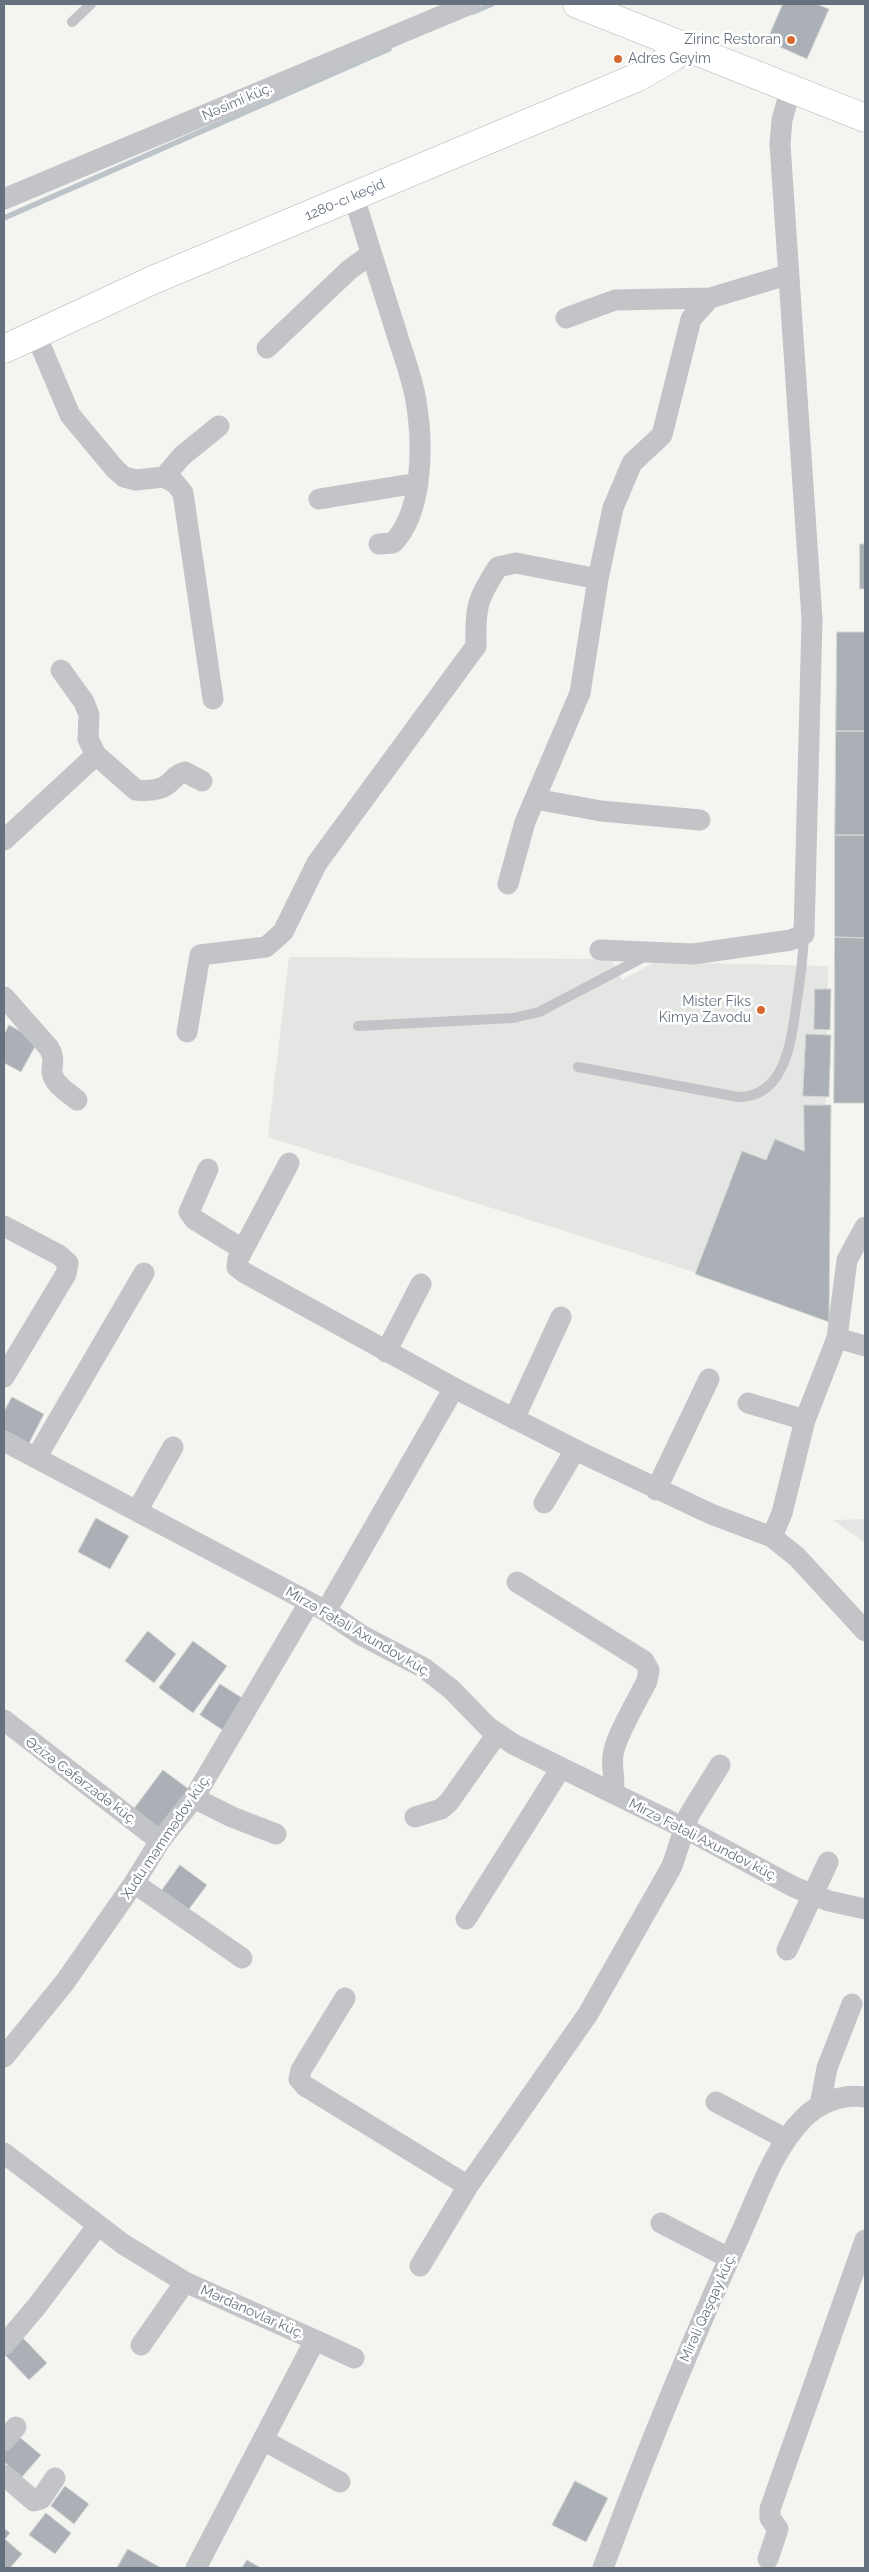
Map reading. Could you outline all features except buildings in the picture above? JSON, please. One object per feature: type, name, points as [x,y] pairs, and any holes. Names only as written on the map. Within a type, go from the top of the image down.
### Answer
[{"type":"street","name":"Nəsimi küç.","points":[[4,199],[470,4]]},
{"type":"street","points":[[579,4],[865,118]]},
{"type":"street","name":"1280-cı keçid","points":[[4,349],[153,280],[643,75],[673,57],[682,46]]},
{"type":"street","points":[[600,950],[651,953],[711,952],[790,940],[804,934],[812,619],[787,275],[780,144],[782,120],[791,88]]},
{"type":"street","points":[[354,197],[413,386],[420,437],[418,483],[413,504],[400,535],[393,543],[379,544]]},
{"type":"street","points":[[267,348],[348,270],[372,254]]},
{"type":"street","points":[[566,318],[615,300],[710,298],[787,275]]},
{"type":"street","points":[[508,884],[525,822],[580,694],[598,579],[613,508],[632,463],[662,434],[691,319],[710,298]]},
{"type":"street","points":[[36,334],[70,415],[109,462],[124,476],[136,480],[164,477],[175,483],[182,493],[214,699]]},
{"type":"street","points":[[164,477],[182,456],[218,426]]},
{"type":"street","points":[[319,499],[418,483]]},
{"type":"street","points":[[187,1032],[200,955],[266,947],[284,932],[317,863],[476,646],[475,611],[487,584],[498,567],[516,563],[598,579]]},
{"type":"street","points":[[61,670],[84,702],[89,715],[88,739],[96,755],[136,790],[159,789],[168,784],[177,774],[185,772],[202,781]]},
{"type":"street","points":[[4,840],[96,755]]},
{"type":"street","points":[[535,799],[601,811],[700,820]]},
{"type":"street","points":[[4,997],[49,1048],[54,1056],[52,1075],[57,1083],[77,1100]]},
{"type":"street","points":[[289,1163],[242,1249],[237,1267],[386,1352],[575,1450],[656,1490],[772,1537],[797,1557],[865,1630]]},
{"type":"street","points":[[208,1169],[189,1212],[194,1219],[242,1249]]},
{"type":"street","points":[[4,1226],[59,1255],[68,1263],[66,1274],[4,1377]]},
{"type":"street","points":[[772,1537],[782,1513],[805,1420],[838,1338],[847,1260],[865,1226]]},
{"type":"street","points":[[36,1458],[144,1273]]},
{"type":"street","points":[[386,1352],[421,1284]]},
{"type":"street","points":[[514,1419],[561,1318]]},
{"type":"street","points":[[838,1338],[865,1346]]},
{"type":"street","points":[[656,1490],[709,1379]]},
{"type":"street","name":"Xudu məmmədov küç.","points":[[4,2057],[65,1982],[134,1884],[160,1841],[194,1798],[317,1607],[454,1388]]},
{"type":"street","points":[[748,1403],[805,1420]]},
{"type":"street","name":"Mirzə Fətəli Axundov küç.","points":[[4,1441],[317,1607],[361,1635],[424,1668],[451,1690],[496,1734],[686,1829],[794,1887],[814,1895],[865,1909]]},
{"type":"street","points":[[137,1511],[173,1447]]},
{"type":"street","points":[[544,1503],[575,1450]]},
{"type":"street","points":[[518,1582],[644,1661],[649,1670],[647,1681],[616,1743],[613,1755],[616,1780],[613,1793]]},
{"type":"street","name":"Əzizə Cəfərzadə küç.","points":[[4,1720],[160,1841]]},
{"type":"street","points":[[415,1817],[441,1809],[449,1802],[496,1734]]},
{"type":"street","points":[[420,2266],[468,2186],[588,2014],[672,1866],[686,1829],[689,1815],[720,1765]]},
{"type":"street","points":[[466,1919],[561,1768]]},
{"type":"street","points":[[194,1798],[232,1817],[276,1834]]},
{"type":"street","points":[[788,1950],[828,1862]]},
{"type":"street","points":[[134,1884],[242,1958]]},
{"type":"street","points":[[345,1998],[301,2070],[299,2079],[305,2086],[468,2186]]},
{"type":"street","points":[[820,2105],[827,2068],[852,2004]]},
{"type":"street","name":"Mirəli Qaşqay küç.","points":[[603,2568],[646,2450],[729,2258],[786,2139],[803,2118],[820,2105],[838,2098],[865,2097]]},
{"type":"street","points":[[716,2102],[786,2139]]},
{"type":"street","name":"Mərdanovlar küç.","points":[[4,2154],[123,2244],[185,2282],[315,2340],[196,2568]]},
{"type":"street","points":[[661,2223],[729,2258]]},
{"type":"street","points":[[4,2345],[37,2306],[98,2225]]},
{"type":"street","points":[[768,2559],[778,2529],[770,2518],[770,2509],[865,2240]]},
{"type":"street","points":[[141,2345],[185,2282]]},
{"type":"street","points":[[315,2340],[354,2358]]},
{"type":"street","points":[[263,2440],[340,2482]]},
{"type":"street","points":[[4,2475],[34,2501],[41,2499],[55,2478]]},
{"type":"lane","points":[[72,22],[91,4]]},
{"type":"lane","points":[[578,1067],[738,1097],[752,1097],[768,1087],[781,1071],[790,1050],[804,934]]},
{"type":"lane","points":[[358,1026],[513,1018],[539,1012],[651,953]]},
{"type":"shaded area","name":"Mister Fiks Kimya Zavodu","points":[[289,957],[611,959],[622,980],[655,962],[828,966],[823,1313],[268,1137]]},
{"type":"shaded area","points":[[865,1519],[865,1543],[833,1520]]},
{"type":"waterway","points":[[473,12],[492,4]]},
{"type":"waterway","points":[[4,218],[389,49]]},
{"type":"place","name":"Zirinc Restoran","points":[[791,40]]},
{"type":"place","name":"Adres Geyim","points":[[618,59]]},
{"type":"place","name":"Mister Fiks Kimya Zavodu","points":[[761,1010]]}]
